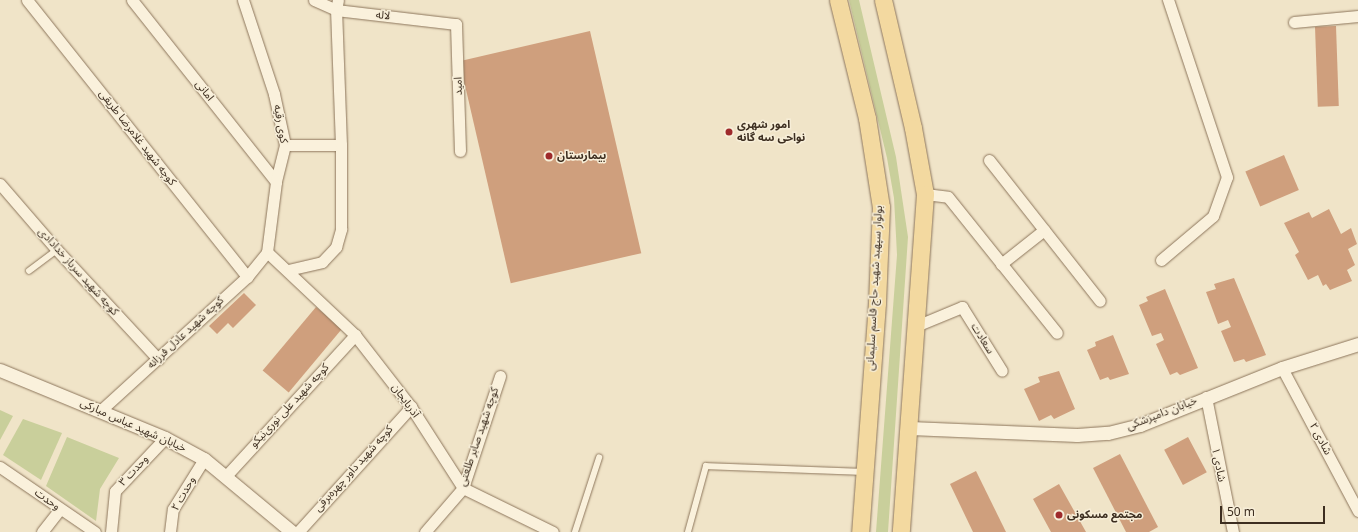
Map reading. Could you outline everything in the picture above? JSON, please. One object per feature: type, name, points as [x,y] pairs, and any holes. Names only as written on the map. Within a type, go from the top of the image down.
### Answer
[{"type":"main road","name":"بولوار سپهبد شهید حاج قاسم سلیمانی","points":[[838,0],[867,118],[881,207],[877,303],[860,532]]},
{"type":"main road","points":[[883,0],[912,120],[925,194],[910,428],[901,532]]},
{"type":"street","name":"کوچه شهید غلامرضا طریقی","points":[[27,0],[247,277]]},
{"type":"street","name":"امانی","points":[[132,0],[276,182]]},
{"type":"street","name":"کوی رقیه","points":[[243,0],[274,94],[285,145],[276,182],[267,252]]},
{"type":"street","name":"لاله","points":[[314,0],[453,24]]},
{"type":"street","points":[[1162,260],[1213,216],[1227,177],[1168,0]]},
{"type":"street","points":[[288,270],[322,262],[336,247],[341,229],[341,145],[337,5]]},
{"type":"street","points":[[1294,22],[1358,16]]},
{"type":"street","name":"امید","points":[[453,24],[458,27],[460,151]]},
{"type":"street","points":[[285,145],[341,145]]},
{"type":"street","points":[[989,160],[1100,301]]},
{"type":"street","name":"کوچه شهید سرباز خدادادی","points":[[0,184],[56,250],[158,359]]},
{"type":"street","points":[[925,194],[948,197],[1057,333]]},
{"type":"street","points":[[1001,264],[1044,230]]},
{"type":"street","name":"کوچه شهید عادل فرزانه","points":[[100,411],[247,277],[267,252]]},
{"type":"street","name":"آذربایجان","points":[[267,252],[288,270],[355,335],[411,407],[463,488]]},
{"type":"street","name":"سعادت","points":[[916,326],[962,307],[1002,370]]},
{"type":"street","name":"کوچه شهید علی نوری‌نیکو","points":[[225,477],[355,335]]},
{"type":"street","name":"خیابان دامپزشکی","points":[[910,428],[1077,435],[1108,433],[1140,425],[1206,397],[1282,368],[1358,344]]},
{"type":"street","name":"شادی ۲","points":[[1282,368],[1358,511]]},
{"type":"street","name":"خیابان شهید عباس مبارکی","points":[[0,370],[165,438],[204,459],[278,528],[292,532]]},
{"type":"street","name":"کوچه شهید صابر طلعتی","points":[[425,532],[463,488],[500,376]]},
{"type":"street","name":"شادی ۱","points":[[1206,397],[1233,532]]},
{"type":"street","name":"کوچه شهید داور چهره‌برقی","points":[[298,532],[411,407]]},
{"type":"street","name":"وحدت ۳","points":[[111,532],[115,491],[165,438]]},
{"type":"street","name":"وحدت ۲","points":[[170,532],[173,509],[204,459]]},
{"type":"street","name":"وحدت","points":[[0,467],[95,532]]},
{"type":"street","points":[[463,488],[550,531]]},
{"type":"street","points":[[42,532],[60,509]]},
{"type":"lane","points":[[29,271],[56,250]]},
{"type":"lane","points":[[575,532],[599,458]]},
{"type":"lane","points":[[688,532],[706,466],[864,472]]},
{"type":"green space","points":[[849,0],[859,0],[896,157],[908,237],[888,532],[876,532],[897,255],[894,198],[887,158]]},
{"type":"green space","points":[[0,410],[13,416],[0,440]]},
{"type":"green space","points":[[23,419],[62,433],[41,480],[3,455]]},
{"type":"green space","points":[[67,437],[119,458],[100,489],[96,521],[46,486]]},
{"type":"building","points":[[1336,26],[1339,106],[1318,107],[1315,27]]},
{"type":"building","name":"بیمارستان","points":[[590,31],[641,253],[511,283],[459,61]]},
{"type":"building","points":[[1284,155],[1299,190],[1260,206],[1245,171]]},
{"type":"building","points":[[1329,209],[1341,234],[1351,228],[1357,244],[1348,249],[1355,265],[1347,270],[1352,281],[1330,290],[1326,284],[1323,286],[1318,275],[1308,280],[1295,255],[1299,252],[1284,223],[1309,212],[1312,218]]},
{"type":"building","points":[[1234,278],[1266,355],[1246,362],[1244,359],[1234,362],[1221,331],[1231,327],[1228,320],[1218,324],[1206,292],[1216,289],[1214,284]]},
{"type":"building","points":[[1165,289],[1198,368],[1180,375],[1177,372],[1170,375],[1156,344],[1164,340],[1161,333],[1152,336],[1139,305],[1148,301],[1146,297]]},
{"type":"building","points":[[244,293],[256,305],[233,328],[228,323],[217,334],[209,326]]},
{"type":"building","points":[[316,307],[342,329],[289,392],[263,371]]},
{"type":"building","points":[[1113,335],[1129,374],[1110,380],[1108,377],[1100,380],[1087,350],[1096,346],[1095,342]]},
{"type":"building","points":[[1059,371],[1075,409],[1054,419],[1051,415],[1039,421],[1024,389],[1040,382],[1038,377]]},
{"type":"building","points":[[1188,437],[1207,472],[1183,485],[1164,450]]},
{"type":"building","points":[[1120,454],[1158,527],[1149,532],[1126,532],[1093,468]]},
{"type":"building","points":[[976,471],[1006,532],[973,532],[950,484]]},
{"type":"building","name":"مجتمع مسکونی","points":[[1059,484],[1086,532],[1051,532],[1033,499]]},
{"type":"place","name":"امور شهری نواحی سه گانه","points":[[729,132]]},
{"type":"place","name":"بیمارستان","points":[[549,156]]},
{"type":"place","name":"مجتمع مسکونی","points":[[1059,515]]}]
